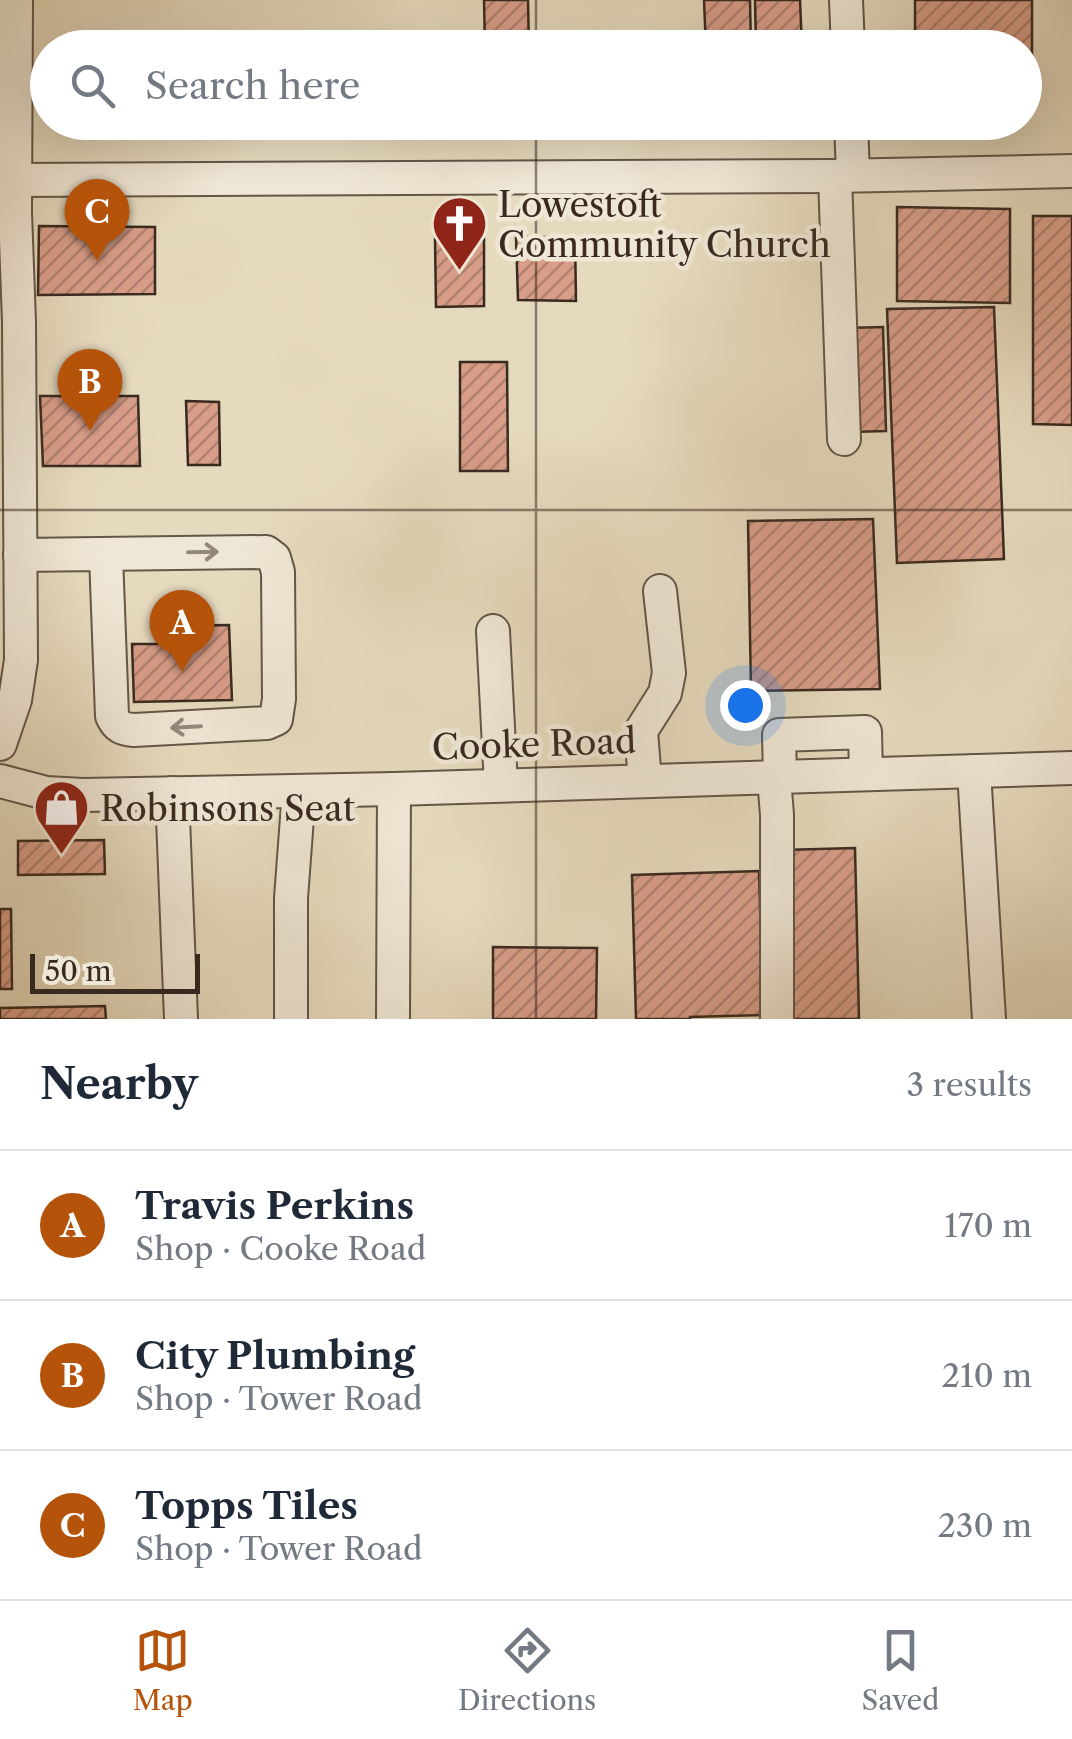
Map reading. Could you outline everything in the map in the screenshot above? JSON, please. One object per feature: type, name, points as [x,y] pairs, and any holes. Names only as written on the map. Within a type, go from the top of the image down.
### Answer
[{"type":"street","points":[[1,739],[15,700],[21,660],[10,321],[15,180],[8,59],[16,0]]},
{"type":"street","points":[[846,0],[847,30]]},
{"type":"street","points":[[844,439],[844,175],[849,140]]},
{"type":"street","points":[[15,180],[1072,170]]},
{"type":"street","points":[[20,554],[266,552],[274,558],[278,572],[276,718],[267,723],[124,729],[116,725],[112,716],[106,554]]},
{"type":"street","points":[[645,781],[640,732],[665,692],[669,673],[660,591]]},
{"type":"street","points":[[493,630],[501,785]]},
{"type":"street","name":"Cooke Road","points":[[0,781],[46,793],[172,793],[1072,768]]},
{"type":"street","points":[[974,771],[989,1019]]},
{"type":"street","points":[[777,777],[777,1019]]},
{"type":"street","points":[[393,1019],[394,789]]},
{"type":"street","points":[[291,1019],[290,898],[300,791]]},
{"type":"street","points":[[172,793],[180,1019]]},
{"type":"building","points":[[484,0],[528,0],[529,30],[485,30]]},
{"type":"building","points":[[704,0],[750,0],[751,30],[705,30]]},
{"type":"building","points":[[755,0],[800,0],[801,30],[756,30]]},
{"type":"building","points":[[915,0],[1032,0],[1032,30],[915,30]]},
{"type":"building","points":[[897,207],[1010,209],[1010,303],[897,301]]},
{"type":"building","points":[[1033,216],[1072,216],[1072,425],[1033,424]]},
{"type":"building","points":[[39,226],[155,227],[155,294],[38,295]]},
{"type":"building","points":[[516,237],[575,237],[576,301],[518,300]]},
{"type":"building","name":"Lowestoft Community Church","points":[[435,239],[484,239],[484,306],[436,307]]},
{"type":"building","points":[[994,307],[1004,559],[897,563],[887,309]]},
{"type":"building","points":[[883,327],[886,431],[850,432],[846,328]]},
{"type":"building","name":"Lowestoft Community Church","points":[[460,362],[507,362],[508,471],[460,471]]},
{"type":"building","points":[[40,396],[138,396],[140,466],[43,466]]},
{"type":"building","points":[[186,401],[219,402],[220,465],[188,465]]},
{"type":"building","points":[[873,519],[880,689],[751,691],[748,521]]},
{"type":"building","points":[[229,625],[232,700],[134,702],[132,644],[164,644],[163,626]]},
{"type":"building","name":"Robinsons Seat","points":[[104,840],[105,874],[18,875],[18,841]]},
{"type":"building","points":[[855,848],[859,1019],[786,1019],[782,850]]},
{"type":"building","points":[[759,871],[763,1015],[636,1019],[632,875]]},
{"type":"building","points":[[0,909],[11,909],[12,989],[0,989]]},
{"type":"building","points":[[493,947],[597,948],[596,1019],[493,1019]]},
{"type":"building","points":[[105,1006],[106,1019],[0,1019],[0,1008]]},
{"type":"place","name":"Topps Tiles","points":[[97,261]]},
{"type":"place","name":"Lowestoft Community Church","points":[[459,273]]},
{"type":"place","name":"City Plumbing","points":[[90,431]]},
{"type":"place","name":"Travis Perkins","points":[[182,672]]},
{"type":"place","name":"Robinsons Seat","points":[[61,857]]}]
